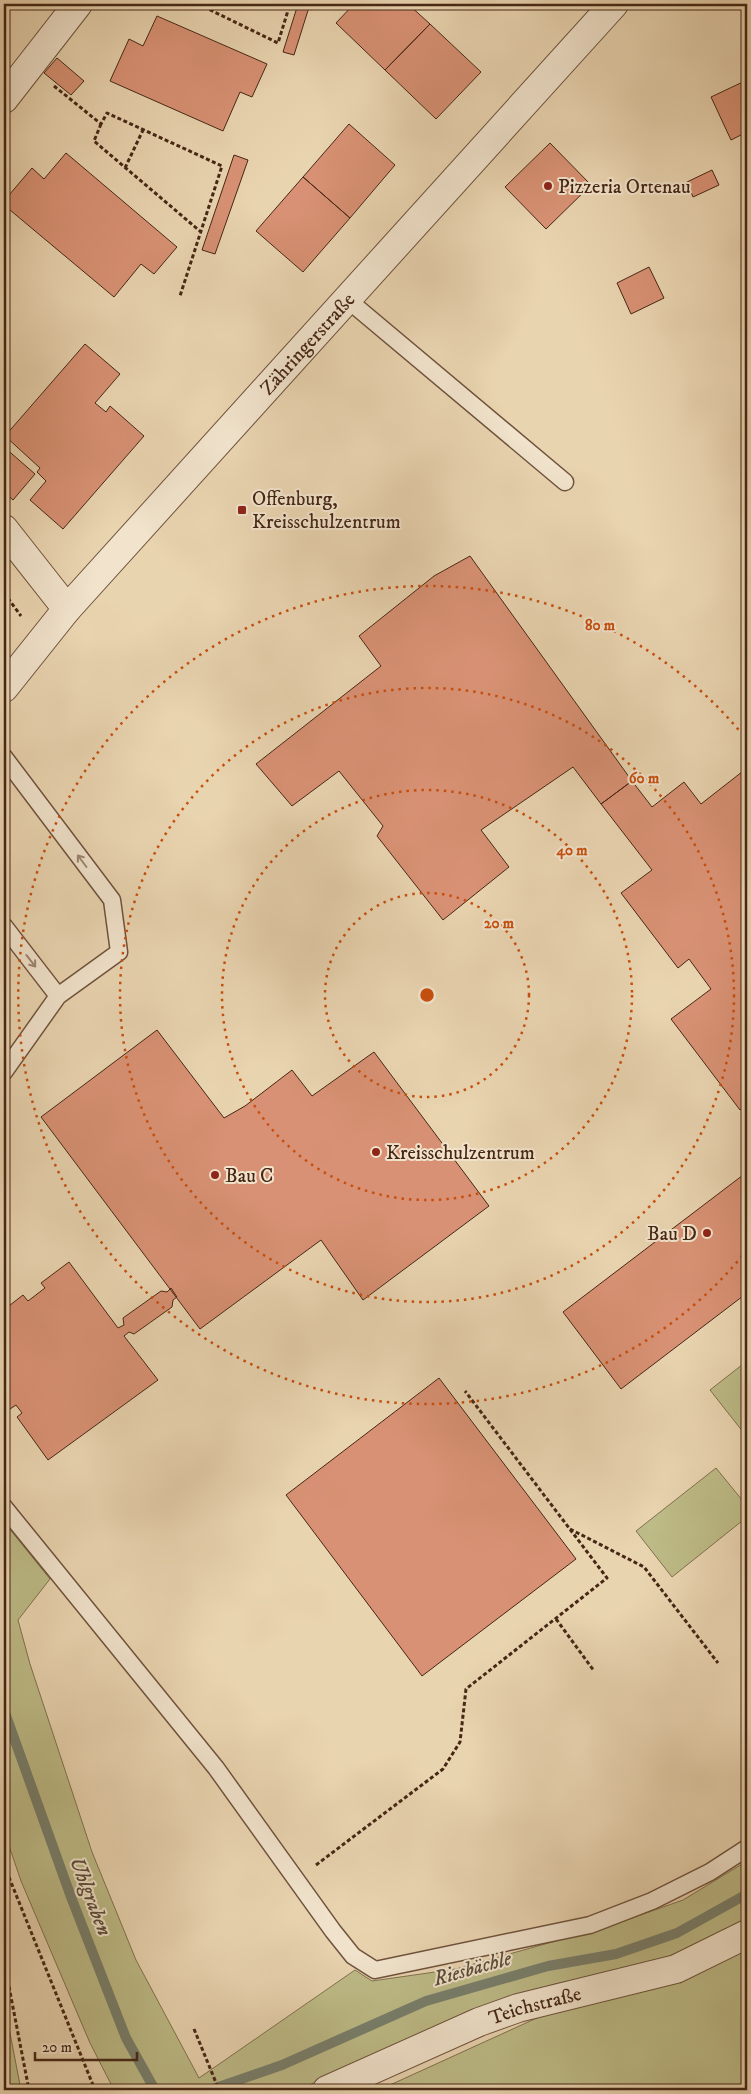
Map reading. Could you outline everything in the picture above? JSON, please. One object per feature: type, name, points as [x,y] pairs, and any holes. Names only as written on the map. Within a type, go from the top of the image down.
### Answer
[{"type":"street","points":[[4,99],[78,4]]},
{"type":"street","name":"Zähringerstraße","points":[[4,688],[67,610],[614,4]]},
{"type":"street","points":[[4,529],[67,610]]},
{"type":"street","name":"Teichstraße","points":[[327,2090],[479,2022],[518,2008],[676,1969],[747,1934]]},
{"type":"lane","points":[[348,300],[565,482]]},
{"type":"lane","points":[[4,757],[112,900],[119,952],[58,996],[5,1065]]},
{"type":"lane","points":[[4,926],[58,996]]},
{"type":"lane","points":[[4,1506],[216,1768],[333,1931],[353,1956],[375,1970],[590,1925],[652,1902],[710,1872],[747,1848]]},
{"type":"path","points":[[198,4],[278,42],[290,4]]},
{"type":"path","points":[[30,67],[101,124]]},
{"type":"path","points":[[180,296],[201,232],[222,166],[107,113],[94,141],[201,232]]},
{"type":"path","points":[[125,168],[142,130]]},
{"type":"path","points":[[297,1879],[443,1768],[460,1742],[466,1689],[607,1578],[464,1391]]},
{"type":"path","points":[[569,1528],[644,1567],[718,1663]]},
{"type":"path","points":[[556,1619],[594,1671]]},
{"type":"path","points":[[4,1865],[95,2090]]},
{"type":"path","points":[[4,1962],[29,2090]]},
{"type":"path","points":[[194,2029],[212,2078],[219,2090]]},
{"type":"shaded area","points":[[747,1361],[747,1437],[710,1390]]},
{"type":"shaded area","points":[[716,1468],[747,1506],[747,1517],[672,1577],[636,1531]]},
{"type":"shaded area","points":[[4,1522],[50,1579],[18,1620],[30,1664],[92,1852],[136,1960],[199,2078],[355,1970],[372,1981],[456,1969],[609,1926],[683,1900],[747,1861],[747,1921],[656,1962],[555,1984],[479,2008],[298,2090],[114,2090],[90,2043],[21,1881],[4,1831]]},
{"type":"shaded area","points":[[747,1948],[747,2090],[379,2090],[561,2007]]},
{"type":"shaded area","points":[[4,2002],[21,2090],[8,2090],[4,2071]]},
{"type":"building","points":[[298,4],[310,4],[294,55],[283,52]]},
{"type":"building","points":[[354,4],[408,4],[430,24],[385,70],[336,23]]},
{"type":"building","points":[[157,16],[267,64],[252,97],[240,92],[223,131],[110,81],[129,39],[143,46]]},
{"type":"building","points":[[430,24],[481,72],[436,119],[385,70]]},
{"type":"building","points":[[57,58],[84,81],[71,95],[44,73]]},
{"type":"building","points":[[747,80],[747,132],[731,140],[711,97]]},
{"type":"building","points":[[349,124],[395,165],[350,218],[303,177]]},
{"type":"building","name":"Pizzeria Ortenau","points":[[550,143],[591,185],[546,229],[505,187]]},
{"type":"building","points":[[66,153],[177,247],[154,274],[141,264],[114,297],[4,205],[4,201],[32,168],[44,179]]},
{"type":"building","points":[[234,155],[248,160],[215,254],[202,250]]},
{"type":"building","points":[[712,170],[719,185],[693,197],[687,182]]},
{"type":"building","points":[[303,177],[350,218],[303,272],[256,231]]},
{"type":"building","points":[[649,267],[664,298],[631,314],[617,283]]},
{"type":"building","points":[[85,344],[120,374],[95,403],[106,412],[110,406],[144,436],[63,529],[30,500],[46,481],[37,472],[40,468],[5,436]]},
{"type":"building","points":[[4,447],[35,474],[13,500],[4,492]]},
{"type":"building","points":[[470,556],[632,781],[601,804],[573,767],[481,830],[509,867],[443,920],[377,836],[383,826],[339,771],[292,806],[256,764],[381,666],[359,636],[434,576]]},
{"type":"building","points":[[747,768],[747,1104],[740,1110],[671,1019],[711,989],[689,959],[678,968],[621,893],[652,870],[601,804],[632,781],[652,807],[684,782],[701,804]]},
{"type":"building","points":[[157,1030],[224,1118],[245,1106],[292,1070],[312,1096],[374,1052],[489,1206],[363,1300],[321,1240],[200,1329],[41,1117]]},
{"type":"building","name":"Bau D","points":[[747,1172],[747,1293],[621,1389],[563,1312]]},
{"type":"building","points":[[69,1262],[118,1328],[124,1325],[123,1318],[161,1291],[167,1292],[171,1288],[177,1297],[173,1300],[172,1307],[134,1334],[129,1332],[124,1336],[158,1380],[48,1460],[17,1417],[22,1413],[16,1405],[10,1409],[4,1401],[4,1318],[9,1314],[5,1309],[23,1295],[28,1301],[45,1288],[41,1283]]},
{"type":"building","points":[[439,1378],[576,1559],[422,1676],[286,1495]]},
{"type":"waterway","name":"Uhlgraben","points":[[4,1710],[71,1897],[126,2038],[155,2090]]},
{"type":"waterway","name":"Riesbächle","points":[[210,2090],[282,2065],[426,2001],[548,1966],[616,1954],[677,1933],[747,1894]]},
{"type":"place","name":"Pizzeria Ortenau","points":[[548,186]]},
{"type":"place","name":"Offenburg, Kreisschulzentrum","points":[[242,510]]},
{"type":"place","name":"Kreisschulzentrum","points":[[376,1152]]},
{"type":"place","name":"Bau C","points":[[215,1175]]},
{"type":"place","name":"Bau D","points":[[707,1233]]}]
